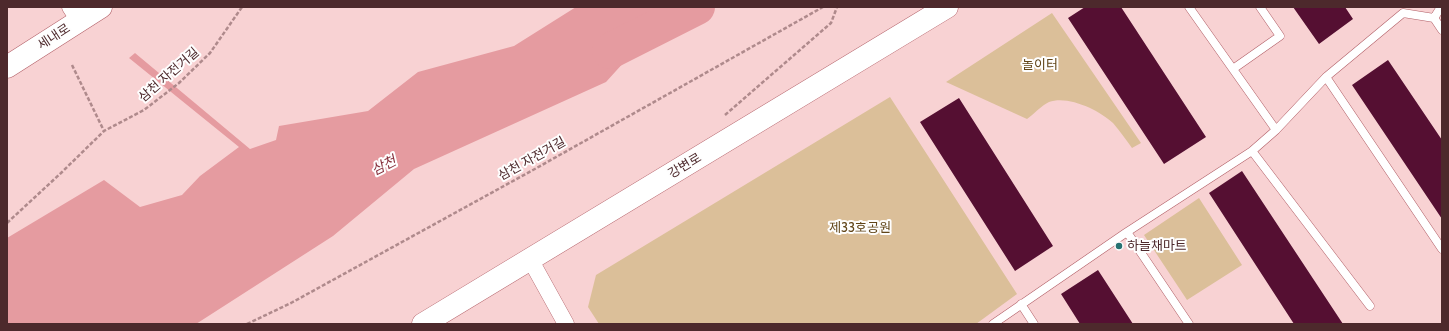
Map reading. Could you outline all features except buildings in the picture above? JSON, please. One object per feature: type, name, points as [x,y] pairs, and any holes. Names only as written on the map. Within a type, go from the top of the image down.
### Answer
[{"type":"street","name":"세내로","points":[[7,67],[75,14],[101,7]]},
{"type":"street","name":"강변로","points":[[423,324],[947,7]]},
{"type":"street","points":[[530,259],[566,324]]},
{"type":"lane","points":[[1189,7],[1276,130]]},
{"type":"lane","points":[[1233,69],[1280,36],[1260,7]]},
{"type":"lane","points":[[1434,18],[1441,7]]},
{"type":"lane","points":[[992,324],[1127,232],[1252,152],[1276,130],[1326,77],[1402,10],[1434,18],[1442,30]]},
{"type":"lane","points":[[1326,77],[1442,249]]},
{"type":"lane","points":[[1252,152],[1370,306]]},
{"type":"lane","points":[[1127,232],[1189,324]]},
{"type":"lane","points":[[1021,304],[1034,324]]},
{"type":"path","name":"삼천 자전거길","points":[[7,223],[56,179],[104,131],[144,110],[166,95],[180,83],[210,53],[242,7]]},
{"type":"path","name":"삼천 자전거길","points":[[247,324],[291,303],[533,170],[823,7]]},
{"type":"path","points":[[722,143],[718,121],[831,23],[837,7]]},
{"type":"path","points":[[72,65],[104,131]]},
{"type":"green space","name":"놀이터","points":[[1052,13],[1141,143],[1132,148],[1116,126],[1107,118],[1092,109],[1074,102],[1057,100],[1049,102],[1027,119],[946,82]]},
{"type":"green space","name":"제33호공원","points":[[890,97],[1017,294],[976,324],[599,324],[588,307],[596,275]]},
{"type":"green space","points":[[1199,198],[1242,265],[1187,300],[1144,235]]},
{"type":"water","points":[[576,7],[674,7],[606,82],[414,169],[333,236],[196,324],[7,324],[7,238],[104,180],[140,207],[182,195],[200,176],[239,147],[129,58],[135,53],[250,149],[276,140],[279,126],[368,111],[418,72],[514,46]]},
{"type":"waterway","name":"삼천","points":[[610,51],[697,7]]},
{"type":"place","name":"하늘채마트","points":[[1119,246]]}]
